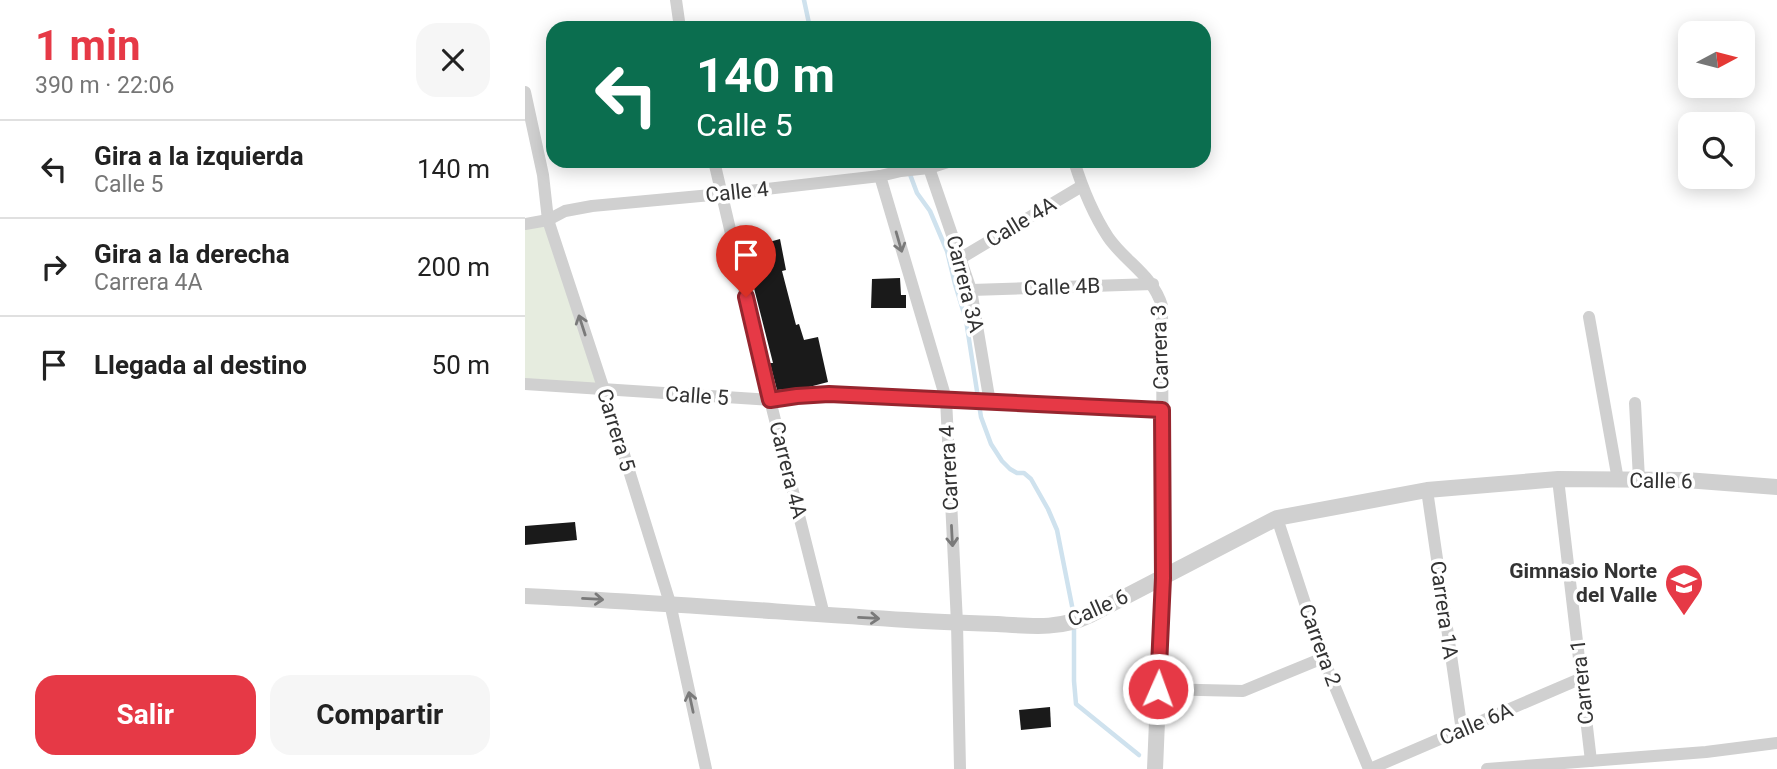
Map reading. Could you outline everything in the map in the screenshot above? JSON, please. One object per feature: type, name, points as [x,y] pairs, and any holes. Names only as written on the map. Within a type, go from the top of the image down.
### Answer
[{"type":"street","points":[[676,0],[679,21]]},
{"type":"street","name":"Carrera 5","points":[[525,92],[543,175],[548,220],[670,603],[706,769]]},
{"type":"street","name":"Carrera 4A","points":[[716,168],[824,615]]},
{"type":"street","name":"Calle 4","points":[[525,224],[548,220],[565,211],[592,205],[722,194],[928,168]]},
{"type":"street","name":"Carrera 3","points":[[1076,168],[1082,186],[1108,236],[1153,285],[1162,306],[1163,578],[1155,769]]},
{"type":"street","name":"Carrera 3A","points":[[925,169],[971,290],[987,403]]},
{"type":"street","name":"Carrera 4","points":[[880,176],[946,399],[957,623],[960,769]]},
{"type":"street","name":"Calle 4A","points":[[961,258],[1082,186]]},
{"type":"street","name":"Calle 4B","points":[[971,290],[1153,285]]},
{"type":"street","points":[[1589,317],[1618,480]]},
{"type":"street","name":"Calle 5","points":[[525,384],[770,400],[829,394],[1162,410]]},
{"type":"street","points":[[1635,403],[1639,479]]},
{"type":"street","name":"Calle 6","points":[[525,596],[957,623],[1052,626],[1072,623],[1277,518],[1427,489],[1558,479],[1639,479],[1777,487]]},
{"type":"street","name":"Carrera 1","points":[[1558,479],[1591,761]]},
{"type":"street","name":"Carrera 1A","points":[[1427,489],[1462,730]]},
{"type":"street","name":"Carrera 2","points":[[1277,518],[1323,658],[1370,769]]},
{"type":"street","points":[[1158,689],[1244,691],[1323,658]]},
{"type":"street","name":"Calle 6A","points":[[1370,769],[1582,678]]},
{"type":"street","points":[[1487,769],[1591,761],[1645,763],[1777,743]]},
{"type":"shaded area","points":[[548,220],[604,390],[525,384],[525,224]]},
{"type":"building","points":[[780,239],[786,270],[782,271],[796,325],[799,324],[804,340],[818,337],[828,382],[777,390],[770,363],[773,363],[744,249]]},
{"type":"building","points":[[900,278],[901,295],[906,295],[906,308],[871,308],[872,279]]},
{"type":"building","points":[[575,522],[577,540],[525,545],[525,526]]},
{"type":"building","points":[[1050,707],[1051,727],[1021,730],[1019,710]]},
{"type":"waterway","points":[[804,0],[808,21]]},
{"type":"waterway","points":[[908,168],[917,193],[930,211],[947,251],[966,320],[981,417],[991,444],[1010,469],[1024,473],[1031,479],[1048,509],[1057,530],[1074,616]]},
{"type":"waterway","points":[[1074,625],[1076,704],[1139,755]]},
{"type":"place","name":"Gimnasio Norte del Valle","points":[[1684,617]]},
{"type":"route","points":[[746,297],[770,400],[829,394],[1162,410],[1163,578],[1158,689]]}]
